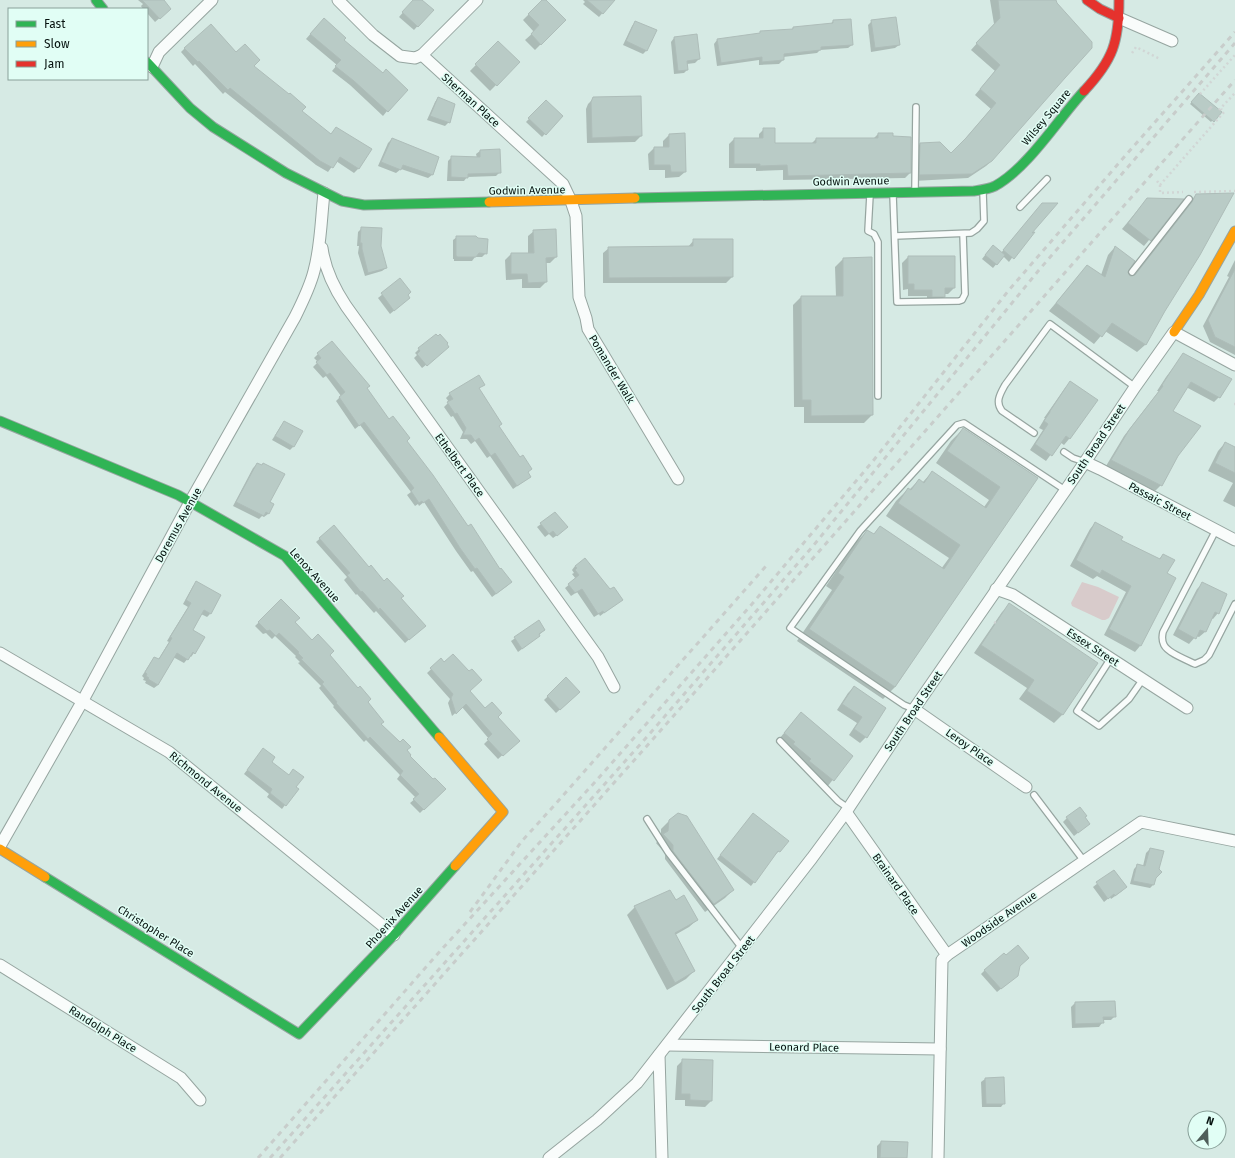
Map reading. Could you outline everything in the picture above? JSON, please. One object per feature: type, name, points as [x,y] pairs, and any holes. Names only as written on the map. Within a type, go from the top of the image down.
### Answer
[{"type":"street","points":[[96,0],[102,8]]},
{"type":"street","points":[[149,64],[212,0]]},
{"type":"street","points":[[338,0],[373,35],[400,56],[415,58],[422,55],[477,0]]},
{"type":"street","points":[[1087,0],[1100,9],[1172,41]]},
{"type":"street","points":[[1119,0],[1120,18]]},
{"type":"street","points":[[1120,18],[1126,6]]},
{"type":"street","name":"Wilsey Square","points":[[954,192],[983,190],[996,186],[1026,160],[1105,66],[1114,46],[1120,18]]},
{"type":"street","name":"Sherman Place","points":[[422,55],[563,184],[571,201]]},
{"type":"street","name":"Godwin Avenue","points":[[149,64],[190,108],[213,127],[286,173],[307,183],[324,194],[342,201],[373,205],[893,192],[954,192]]},
{"type":"street","name":"Doremus Avenue","points":[[0,846],[82,702],[190,502],[295,318],[314,273],[318,257],[324,194]]},
{"type":"street","name":"Pomander Walk","points":[[571,201],[576,216],[579,297],[588,329],[678,480]]},
{"type":"street","name":"South Broad Street","points":[[549,1158],[597,1120],[637,1083],[812,858],[847,810],[914,709],[1135,386],[1183,321],[1235,231]]},
{"type":"street","name":"Ethelbert Place","points":[[320,237],[324,262],[328,273],[335,289],[346,306],[598,657],[614,687]]},
{"type":"street","points":[[1174,332],[1235,364]]},
{"type":"street","name":"Lenox Avenue","points":[[0,421],[178,495],[285,556],[503,812]]},
{"type":"street","name":"Passaic Street","points":[[1084,462],[1235,540]]},
{"type":"street","name":"Essex Street","points":[[996,589],[1013,595],[1187,708]]},
{"type":"street","name":"Richmond Avenue","points":[[0,654],[169,752],[394,935]]},
{"type":"street","name":"Leroy Place","points":[[914,709],[1026,787]]},
{"type":"street","name":"Brainard Place","points":[[847,810],[947,955]]},
{"type":"street","name":"Phoenix Avenue","points":[[299,1034],[394,935],[503,812]]},
{"type":"street","name":"Woodside Avenue","points":[[947,955],[1141,822],[1235,840]]},
{"type":"street","name":"Christopher Place","points":[[0,849],[299,1034]]},
{"type":"street","points":[[938,1158],[942,960],[947,955]]},
{"type":"street","name":"Randolph Place","points":[[0,965],[181,1078],[200,1100]]},
{"type":"street","name":"Leonard Place","points":[[667,1045],[940,1049]]},
{"type":"street","points":[[659,1055],[662,1158]]},
{"type":"lane","points":[[915,192],[916,107]]},
{"type":"lane","points":[[1020,207],[1047,179]]},
{"type":"lane","points":[[895,236],[964,234],[977,230],[984,221],[983,190]]},
{"type":"lane","points":[[893,192],[897,302],[962,300],[965,294],[964,234]]},
{"type":"lane","points":[[870,193],[868,231],[874,234],[878,242],[878,396]]},
{"type":"lane","points":[[1132,272],[1189,199]]},
{"type":"lane","points":[[1034,433],[1002,411],[998,402],[1005,385],[1050,324],[1135,386]]},
{"type":"lane","points":[[914,709],[904,705],[790,628],[860,530],[957,425],[964,423],[1065,490]]},
{"type":"lane","points":[[1064,452],[1072,458],[1084,462]]},
{"type":"lane","points":[[1216,530],[1163,632],[1162,638],[1164,645],[1169,650],[1195,664],[1204,660],[1209,655],[1235,604]]},
{"type":"lane","points":[[1111,658],[1077,711],[1099,726],[1129,699],[1143,679]]},
{"type":"lane","points":[[780,741],[847,810]]},
{"type":"lane","points":[[1034,795],[1084,860]]},
{"type":"lane","points":[[646,819],[668,852],[742,948]]},
{"type":"path","points":[[1132,53],[1136,47],[1160,59]]},
{"type":"path","points":[[1200,94],[1235,54]]},
{"type":"path","points":[[1160,185],[1224,112],[1220,109],[1235,93]]},
{"type":"shaded area","points":[[1082,582],[1098,587],[1119,597],[1109,618],[1102,620],[1072,606],[1071,603]]},
{"type":"building","points":[[142,0],[164,0],[171,9],[160,19]]},
{"type":"building","points":[[413,0],[422,0],[434,10],[418,27],[402,12]]},
{"type":"building","points":[[542,0],[546,0],[566,20],[541,45],[531,34],[539,25],[528,14]]},
{"type":"building","points":[[587,0],[615,0],[603,14]]},
{"type":"building","points":[[998,0],[1056,0],[1092,42],[1092,48],[992,161],[972,174],[919,175],[920,143],[940,142],[951,153],[996,103],[980,89],[1000,65],[976,43],[1000,18]]},
{"type":"building","points":[[896,17],[900,45],[875,48],[871,20]]},
{"type":"building","points":[[324,18],[346,38],[344,40],[383,73],[386,69],[408,90],[388,112],[335,66],[341,60],[310,34]]},
{"type":"building","points":[[851,19],[853,45],[821,47],[821,50],[784,54],[784,60],[762,62],[762,57],[721,63],[717,39],[760,33],[760,31],[793,29],[793,27],[833,23],[833,20]]},
{"type":"building","points":[[635,21],[657,30],[647,51],[626,41]]},
{"type":"building","points":[[211,24],[236,52],[245,44],[260,60],[254,66],[306,107],[302,111],[331,134],[336,127],[372,149],[359,169],[340,157],[333,168],[320,161],[230,88],[228,90],[199,61],[198,62],[184,48]]},
{"type":"building","points":[[697,34],[700,59],[687,61],[688,70],[678,71],[674,37]]},
{"type":"building","points":[[498,41],[520,62],[497,86],[475,64]]},
{"type":"building","points":[[1199,93],[1222,112],[1214,122],[1191,102]]},
{"type":"building","points":[[641,96],[642,136],[592,138],[591,102],[593,97]]},
{"type":"building","points":[[438,97],[455,104],[450,123],[430,116]]},
{"type":"building","points":[[546,100],[563,116],[546,135],[528,118]]},
{"type":"building","points":[[763,128],[775,128],[775,143],[816,143],[816,138],[878,138],[878,133],[893,133],[893,136],[911,137],[911,173],[788,176],[787,165],[760,166],[760,164],[734,164],[734,138],[763,138]]},
{"type":"building","points":[[685,133],[686,172],[671,172],[670,165],[654,165],[654,147],[669,147],[669,134]]},
{"type":"building","points":[[392,138],[439,157],[433,175],[403,165],[401,170],[381,162]]},
{"type":"building","points":[[500,149],[501,173],[468,174],[468,178],[451,177],[451,156],[480,157],[480,150]]},
{"type":"building","points":[[1234,193],[1200,255],[1165,311],[1146,345],[1112,323],[1102,337],[1056,303],[1087,265],[1105,277],[1115,246],[1135,261],[1128,272],[1130,276],[1135,275],[1192,202],[1196,194]]},
{"type":"building","points":[[1147,198],[1184,199],[1151,241],[1128,223]]},
{"type":"building","points":[[1042,203],[1058,203],[1032,233],[1035,232],[1014,259],[1003,250]]},
{"type":"building","points":[[361,227],[382,228],[381,246],[387,268],[368,273],[362,243],[360,243]]},
{"type":"building","points":[[556,229],[557,257],[546,258],[547,282],[528,283],[527,274],[511,274],[511,253],[534,253],[533,230]]},
{"type":"building","points":[[456,236],[476,236],[478,238],[488,239],[487,254],[479,253],[476,257],[457,257]]},
{"type":"building","points":[[693,239],[733,239],[733,277],[609,278],[608,247],[693,246]]},
{"type":"building","points":[[993,245],[1005,255],[997,265],[985,255]]},
{"type":"building","points":[[908,256],[955,256],[955,288],[945,288],[945,297],[932,297],[932,290],[914,290],[914,284],[908,284]]},
{"type":"building","points":[[872,257],[873,415],[811,416],[811,400],[802,400],[801,296],[843,296],[843,258]]},
{"type":"building","points":[[1235,269],[1235,347],[1215,337],[1208,320]]},
{"type":"building","points":[[400,278],[411,292],[408,295],[410,298],[394,311],[381,293]]},
{"type":"building","points":[[436,334],[438,336],[440,334],[448,343],[447,344],[449,347],[427,366],[417,354],[420,351],[418,348]]},
{"type":"building","points":[[332,341],[370,386],[367,388],[389,419],[393,416],[410,438],[407,441],[433,475],[468,526],[471,524],[500,569],[501,568],[512,582],[496,594],[460,548],[429,499],[423,503],[422,501],[419,503],[411,491],[414,488],[364,422],[359,426],[339,397],[345,392],[330,373],[327,375],[316,362],[321,358],[317,353]]},
{"type":"building","points":[[1183,353],[1232,379],[1220,398],[1191,382],[1173,411],[1201,426],[1178,456],[1162,486],[1111,460],[1129,430],[1163,386],[1162,385]]},
{"type":"building","points":[[479,375],[485,385],[479,388],[502,424],[499,426],[520,457],[523,455],[532,469],[528,472],[531,477],[517,486],[495,453],[491,456],[479,438],[475,441],[471,435],[463,435],[466,428],[457,413],[455,414],[447,402],[453,399],[449,393]]},
{"type":"building","points":[[1070,381],[1098,400],[1070,439],[1066,436],[1052,456],[1035,444],[1048,424],[1044,421]]},
{"type":"building","points":[[284,421],[303,431],[294,447],[275,436]]},
{"type":"building","points":[[963,428],[1038,478],[895,687],[809,629],[844,577],[838,573],[867,530],[874,534],[880,526],[944,569],[960,545],[898,503],[908,488],[911,490],[919,479],[924,483],[932,471],[986,508],[1000,487],[947,451]]},
{"type":"building","points":[[1225,442],[1235,447],[1235,473],[1215,463]]},
{"type":"building","points":[[257,463],[262,465],[263,463],[285,474],[270,502],[274,504],[269,514],[266,512],[264,516],[236,502]]},
{"type":"building","points":[[555,512],[568,527],[557,536],[553,531],[549,534],[540,523]]},
{"type":"building","points":[[1095,522],[1123,537],[1121,540],[1160,559],[1163,554],[1175,560],[1167,573],[1176,578],[1141,646],[1109,629],[1131,586],[1102,570],[1100,574],[1076,560]]},
{"type":"building","points":[[334,525],[369,567],[371,565],[384,581],[387,578],[404,596],[401,598],[426,626],[409,640],[380,608],[379,610],[362,591],[361,592],[347,575],[350,573],[319,538]]},
{"type":"building","points":[[585,558],[610,589],[614,587],[623,600],[604,613],[603,611],[598,614],[582,589],[575,593],[568,584],[579,575],[575,570],[577,568],[575,566]]},
{"type":"building","points":[[196,581],[221,595],[211,614],[204,610],[193,630],[205,637],[195,654],[193,652],[188,660],[177,653],[158,685],[148,679],[149,678],[146,676],[147,674],[145,672],[154,657],[159,659],[172,638],[170,637],[191,603],[186,600]]},
{"type":"building","points":[[1202,582],[1227,594],[1219,614],[1215,612],[1206,632],[1200,630],[1196,639],[1178,629]]},
{"type":"building","points":[[281,599],[300,618],[295,622],[312,640],[318,634],[334,651],[330,655],[358,688],[360,686],[371,699],[368,702],[384,722],[381,724],[400,742],[403,739],[411,747],[407,750],[411,755],[410,756],[433,779],[435,778],[446,789],[424,810],[413,799],[419,794],[400,775],[403,771],[370,737],[368,739],[336,703],[337,702],[322,684],[324,682],[301,659],[303,658],[298,653],[299,652],[279,633],[276,636],[270,630],[267,631],[258,622]]},
{"type":"building","points":[[1009,603],[1098,663],[1063,715],[1027,691],[1034,680],[981,645]]},
{"type":"building","points":[[539,620],[545,630],[539,634],[540,636],[522,649],[514,637]]},
{"type":"building","points":[[453,654],[469,671],[472,669],[482,680],[470,691],[485,708],[492,702],[502,713],[498,717],[520,741],[503,756],[487,739],[492,734],[466,704],[456,714],[451,698],[453,694],[430,668],[441,658],[444,662]]},
{"type":"building","points":[[566,677],[580,692],[560,710],[547,696]]},
{"type":"building","points":[[854,686],[886,708],[867,738],[854,729],[862,717],[842,704]]},
{"type":"building","points":[[801,712],[853,756],[834,781],[809,761],[811,759],[793,744],[795,742],[784,733]]},
{"type":"building","points":[[263,748],[275,757],[272,762],[289,775],[293,769],[304,777],[296,787],[299,789],[286,806],[270,793],[272,789],[247,770]]},
{"type":"building","points":[[1080,807],[1087,816],[1085,817],[1090,824],[1078,833],[1066,817]]},
{"type":"building","points":[[678,813],[687,816],[734,890],[714,904],[673,851],[673,845],[663,834],[668,831],[669,820]]},
{"type":"building","points":[[753,813],[789,841],[780,852],[778,851],[755,883],[720,855]]},
{"type":"building","points":[[1150,848],[1164,851],[1159,869],[1162,872],[1156,878],[1154,885],[1133,881],[1137,864],[1145,866]]},
{"type":"building","points":[[1114,870],[1127,887],[1115,896],[1114,894],[1108,899],[1096,882]]},
{"type":"building","points":[[670,890],[676,900],[684,895],[698,920],[675,933],[695,971],[675,983],[634,906]]},
{"type":"building","points":[[1018,945],[1029,958],[1020,966],[1018,976],[1001,989],[984,970],[1004,953],[1006,955]]},
{"type":"building","points":[[1115,1001],[1116,1017],[1103,1017],[1104,1023],[1075,1024],[1075,1002]]},
{"type":"building","points":[[682,1059],[713,1060],[712,1101],[690,1100],[690,1094],[681,1094]]},
{"type":"building","points":[[1004,1077],[1005,1104],[986,1104],[985,1078]]},
{"type":"building","points":[[881,1141],[908,1142],[907,1158],[880,1158]]},
{"type":"railway","points":[[258,1158],[442,949],[595,782],[752,604],[873,461],[1009,290],[1235,32]]},
{"type":"railway","points":[[270,1158],[645,739],[813,546],[1039,270],[1235,43]]},
{"type":"railway","points":[[280,1158],[710,675],[1235,80]]},
{"type":"railway","points":[[470,912],[522,841],[766,566]]},
{"type":"traffic: fast","points":[[96,0],[102,8]]},
{"type":"traffic: fast","points":[[148,63],[190,108],[213,127],[286,173],[342,201],[364,205],[489,202]]},
{"type":"traffic: fast","points":[[635,198],[974,191],[988,189],[1007,178],[1031,155],[1084,91]]},
{"type":"traffic: fast","points":[[0,421],[178,495],[285,556],[439,737]]},
{"type":"traffic: fast","points":[[45,877],[299,1034],[394,935],[455,866]]},
{"type":"traffic: slow","points":[[489,202],[635,198]]},
{"type":"traffic: slow","points":[[1174,332],[1199,295],[1235,231]]},
{"type":"traffic: slow","points":[[439,737],[503,812],[455,866]]},
{"type":"traffic: slow","points":[[0,849],[45,877]]},
{"type":"traffic: jam","points":[[1087,0],[1100,9],[1119,18]]},
{"type":"traffic: jam","points":[[1084,91],[1102,70],[1112,50],[1118,28],[1119,0]]}]
